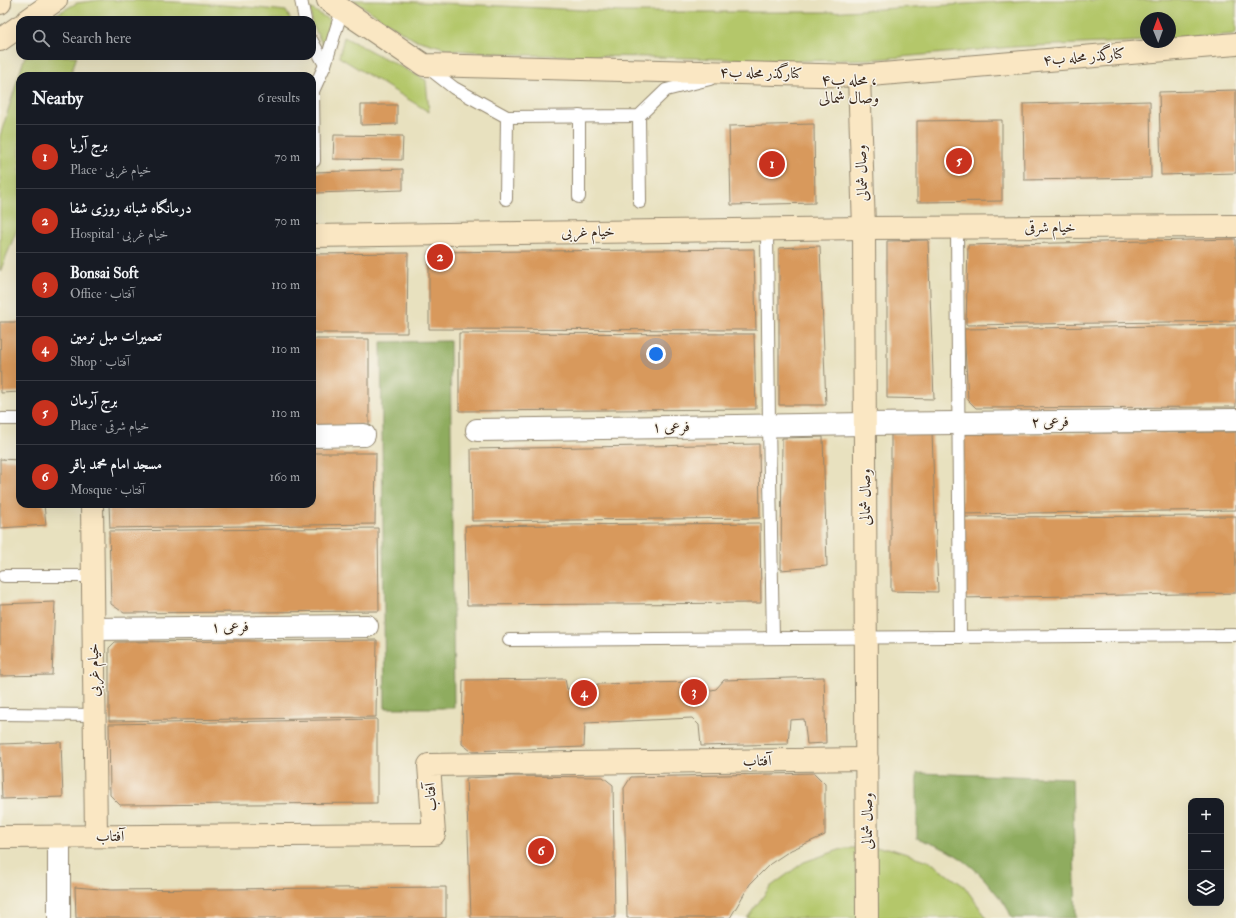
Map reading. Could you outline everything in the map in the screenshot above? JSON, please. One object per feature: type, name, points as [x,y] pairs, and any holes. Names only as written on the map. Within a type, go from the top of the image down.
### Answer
[{"type":"street","points":[[34,16],[56,0]]},
{"type":"street","points":[[335,5],[424,64]]},
{"type":"street","points":[[0,40],[16,29]]},
{"type":"street","name":"کنارگذر محله ب۴","points":[[424,64],[859,76],[1236,44]]},
{"type":"street","name":"وصال شمالی","points":[[859,76],[864,228],[867,918]]},
{"type":"street","name":"خیام شرقی","points":[[864,228],[1236,226]]},
{"type":"street","name":"خیام غربی","points":[[316,236],[864,228]]},
{"type":"street","name":"فرعی ۲","points":[[865,424],[1236,420]]},
{"type":"street","name":"فرعی ۱","points":[[477,430],[865,424]]},
{"type":"street","points":[[316,436],[364,435]]},
{"type":"street","name":"خیام غربی","points":[[92,508],[96,836]]},
{"type":"street","name":"فرعی ۱","points":[[94,629],[367,626]]},
{"type":"street","name":"آفتاب","points":[[0,837],[434,834],[429,765],[867,759]]},
{"type":"street","points":[[59,836],[59,918]]},
{"type":"lane","points":[[301,0],[304,16]]},
{"type":"lane","points":[[316,84],[325,65],[335,5]]},
{"type":"lane","points":[[316,48],[325,65]]},
{"type":"lane","points":[[424,64],[454,88],[507,117],[639,116],[666,90],[733,73]]},
{"type":"lane","points":[[579,116],[579,197]]},
{"type":"lane","points":[[639,116],[640,202]]},
{"type":"lane","points":[[506,198],[507,117]]},
{"type":"lane","points":[[956,228],[960,637]]},
{"type":"lane","points":[[767,230],[769,425],[774,638]]},
{"type":"lane","points":[[2,419],[16,419]]},
{"type":"lane","points":[[4,576],[93,576]]},
{"type":"lane","points":[[509,640],[1236,635]]},
{"type":"lane","points":[[0,714],[95,715]]},
{"type":"green space","points":[[99,0],[122,0],[215,4],[286,11],[289,16],[53,16],[77,3]]},
{"type":"green space","points":[[353,0],[624,12],[828,12],[1035,0],[1236,0],[1236,34],[1176,39],[1176,12],[1140,12],[1140,41],[1012,47],[878,59],[794,61],[526,55],[452,50],[413,39]]},
{"type":"green space","points":[[310,8],[331,21],[324,47],[316,32],[316,16],[311,16]]},
{"type":"green space","points":[[344,37],[426,80],[429,112],[339,57]]},
{"type":"green space","points":[[24,60],[76,60],[71,72],[20,72]]},
{"type":"green space","points":[[16,85],[16,232],[0,272],[0,136]]},
{"type":"green space","points":[[450,341],[454,708],[385,708],[381,342]]},
{"type":"green space","points":[[917,773],[1072,778],[1076,918],[1012,918],[1007,907],[978,872],[960,858],[917,838]]},
{"type":"green space","points":[[845,848],[888,848],[929,861],[964,886],[987,918],[747,918],[770,887],[804,862]]},
{"type":"building","points":[[1236,90],[1236,173],[1161,175],[1159,92]]},
{"type":"building","points":[[1150,101],[1151,178],[1024,180],[1023,104]]},
{"type":"building","points":[[361,105],[397,105],[397,124],[361,125]]},
{"type":"building","points":[[1002,120],[1002,201],[917,202],[917,121]]},
{"type":"building","points":[[814,124],[815,203],[731,205],[729,126]]},
{"type":"building","points":[[334,135],[403,136],[402,160],[333,159]]},
{"type":"building","points":[[403,169],[403,190],[316,193],[316,172]]},
{"type":"building","points":[[1236,239],[1236,321],[966,325],[968,245]]},
{"type":"building","points":[[928,240],[934,399],[887,398],[887,241]]},
{"type":"building","points":[[820,246],[826,405],[779,405],[779,248]]},
{"type":"building","points":[[754,249],[756,330],[429,329],[429,252]]},
{"type":"building","points":[[408,253],[407,333],[316,333],[316,254]]},
{"type":"building","points":[[0,322],[16,322],[16,392],[1,393]]},
{"type":"building","points":[[1236,325],[1236,407],[976,408],[968,400],[964,329]]},
{"type":"building","points":[[459,333],[754,334],[756,409],[459,411]]},
{"type":"building","points":[[316,339],[369,339],[369,425],[316,426]]},
{"type":"building","points":[[1236,432],[1236,510],[961,514],[963,434]]},
{"type":"building","points":[[932,433],[938,592],[891,591],[891,434]]},
{"type":"building","points":[[823,437],[827,566],[781,570],[782,438]]},
{"type":"building","points":[[759,444],[760,518],[472,521],[471,449]]},
{"type":"building","points":[[316,453],[376,453],[375,524],[110,528],[109,508],[316,508]]},
{"type":"building","points":[[0,459],[16,460],[16,508],[44,508],[46,525],[0,528]]},
{"type":"building","points":[[1236,516],[1236,593],[961,598],[962,517]]},
{"type":"building","points":[[760,523],[761,603],[467,605],[465,526]]},
{"type":"building","points":[[378,528],[379,611],[124,613],[111,604],[109,531]]},
{"type":"building","points":[[55,602],[52,675],[0,676],[0,604]]},
{"type":"building","points":[[377,640],[376,717],[109,721],[109,648],[115,642]]},
{"type":"building","points":[[824,677],[826,743],[807,744],[804,719],[790,720],[788,744],[701,746],[699,725],[692,718],[585,723],[584,747],[471,751],[462,744],[463,680],[565,679],[567,689],[586,690],[598,684],[693,682],[702,692],[716,689],[724,680]]},
{"type":"building","points":[[377,719],[377,803],[120,805],[110,795],[109,724]]},
{"type":"building","points":[[61,742],[63,797],[2,799],[0,744]]},
{"type":"building","points":[[814,773],[825,784],[825,835],[791,850],[770,864],[750,884],[730,918],[627,918],[624,788],[631,777]]},
{"type":"building","points":[[512,776],[603,777],[613,785],[615,918],[471,918],[466,778]]},
{"type":"building","points":[[75,887],[111,890],[446,887],[446,918],[76,918]]},
{"type":"place","name":"برج آرمان","points":[[959,161]]},
{"type":"place","name":"برج آریا","points":[[772,164]]},
{"type":"place","name":"درمانگاه شبانه روزی شفا","points":[[440,257]]},
{"type":"place","name":"Bonsai Soft","points":[[694,692]]},
{"type":"place","name":"تعمیرات مبل نرمین","points":[[584,693]]},
{"type":"place","name":"مسجد امام محمد باقر","points":[[541,851]]},
{"type":"district","name":"محله ب۴ ، وصال شمالی","points":[[849,89]]}]
